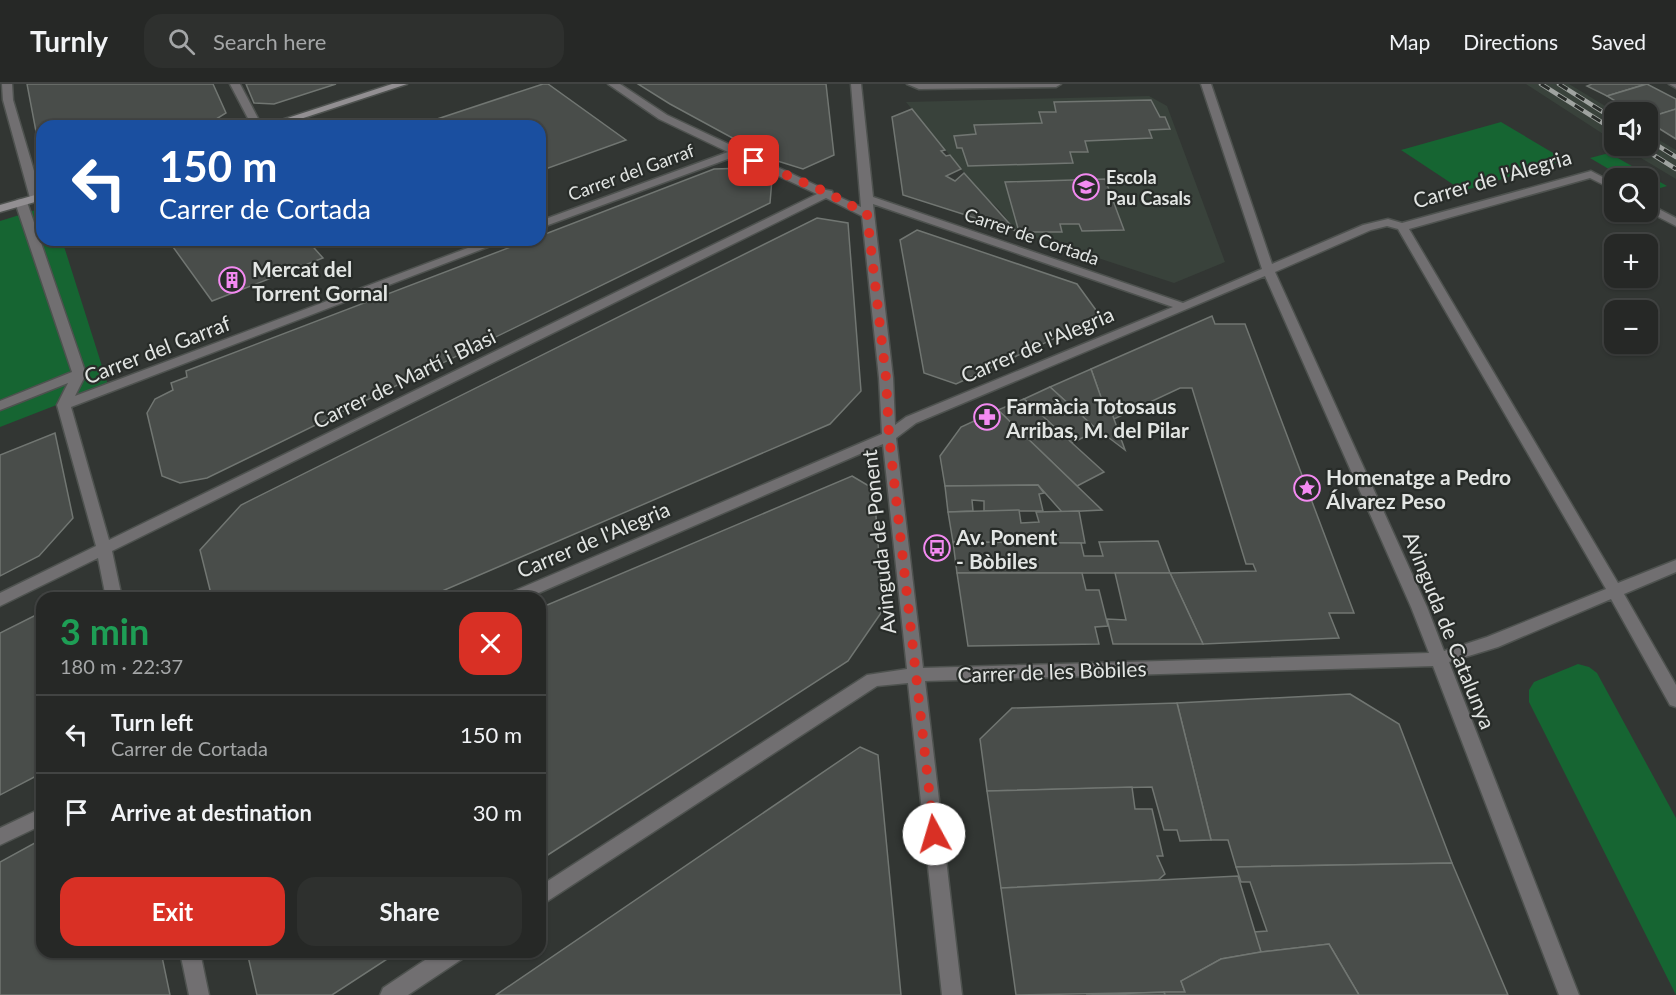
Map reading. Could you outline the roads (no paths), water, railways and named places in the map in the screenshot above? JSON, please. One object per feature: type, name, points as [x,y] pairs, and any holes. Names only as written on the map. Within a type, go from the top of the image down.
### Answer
[{"type":"street","points":[[7,84],[4,99],[36,189]]},
{"type":"street","points":[[235,84],[254,120]]},
{"type":"street","points":[[287,120],[402,84]]},
{"type":"street","points":[[613,84],[663,117],[734,153],[828,193],[867,214]]},
{"type":"street","name":"Avinguda de Ponent","points":[[856,84],[868,199],[867,214],[886,378],[889,436],[952,995]]},
{"type":"street","points":[[912,84],[919,86],[1056,84]]},
{"type":"street","name":"Avinguda de Catalunya","points":[[1206,84],[1268,270],[1419,607],[1569,995]]},
{"type":"street","name":"Carrer del Garraf","points":[[546,223],[734,153]]},
{"type":"street","name":"Carrer de l'Alegria","points":[[527,592],[889,436],[911,420],[1184,307],[1366,227],[1388,222],[1402,227],[1591,174],[1604,181]]},
{"type":"street","name":"Carrer de Martí i Blasi","points":[[0,600],[828,193]]},
{"type":"street","points":[[0,208],[36,198]]},
{"type":"street","name":"Carrer de Cortada","points":[[868,199],[1184,307]]},
{"type":"street","points":[[21,202],[79,374],[64,405],[104,548],[113,592]]},
{"type":"street","points":[[1658,212],[1676,223]]},
{"type":"street","points":[[1402,227],[1615,591],[1676,700]]},
{"type":"street","name":"Carrer del Garraf","points":[[64,405],[484,246]]},
{"type":"street","points":[[0,406],[79,374]]},
{"type":"street","name":"Carrer de les Bòbiles","points":[[546,893],[860,687],[885,678],[916,675],[1439,659],[1492,642],[1676,566]]},
{"type":"street","points":[[0,837],[36,819]]},
{"type":"street","points":[[191,958],[199,995]]},
{"type":"street","points":[[390,995],[446,958]]},
{"type":"railway","points":[[1541,84],[1604,124]]},
{"type":"railway","points":[[1559,84],[1604,113]]},
{"type":"railway","points":[[1658,146],[1676,157]]},
{"type":"railway","points":[[1655,156],[1676,169]]},
{"type":"place","name":"Escola Pau Casals","points":[[1086,187]]},
{"type":"place","name":"Mercat del Torrent Gornal","points":[[232,280]]},
{"type":"place","name":"Farmàcia Totosaus Arribas, M. del Pilar","points":[[987,417]]},
{"type":"place","name":"Homenatge a Pedro Álvarez Peso","points":[[1307,488]]},
{"type":"place","name":"Av. Ponent - Bòbiles","points":[[937,548]]}]
